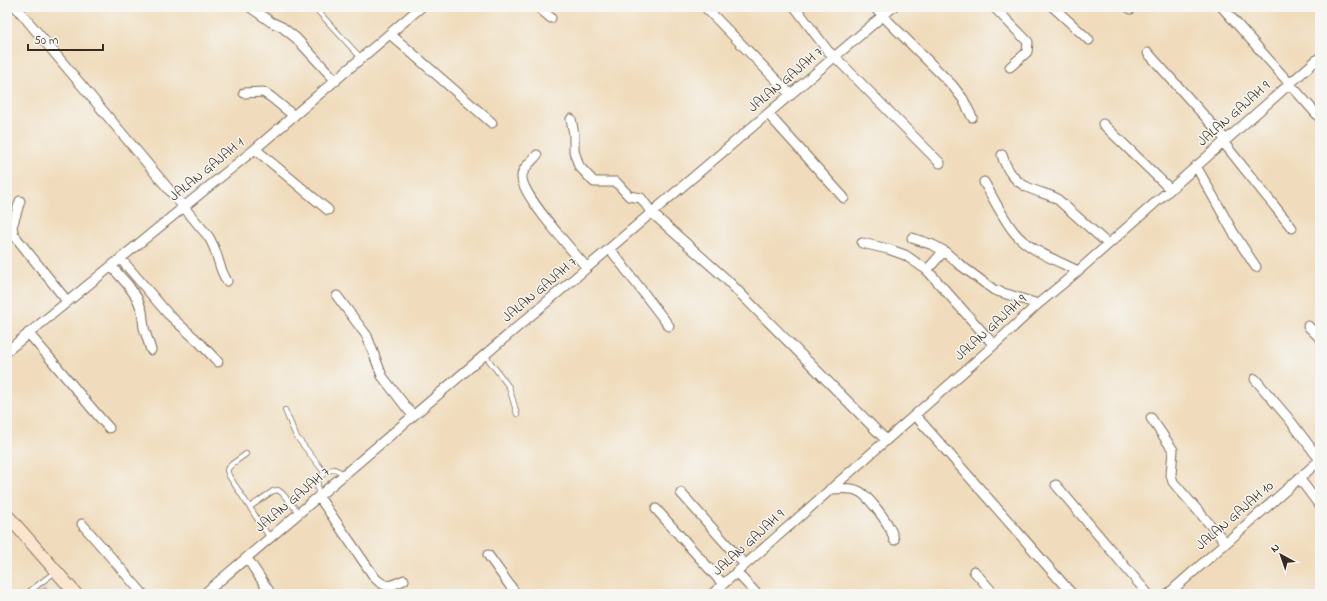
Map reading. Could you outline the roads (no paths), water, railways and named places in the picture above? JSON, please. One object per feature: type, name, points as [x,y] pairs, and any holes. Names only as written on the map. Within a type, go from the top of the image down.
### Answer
[{"type":"street","points":[[16,7],[213,243],[217,251],[219,264],[227,281]]},
{"type":"street","points":[[250,7],[271,22],[282,27],[296,38],[336,81]]},
{"type":"street","name":"JALAN GAJAH 1","points":[[7,351],[255,149],[421,7]]},
{"type":"street","points":[[538,7],[551,18]]},
{"type":"street","points":[[705,7],[791,94]]},
{"type":"street","points":[[795,7],[828,51],[940,163]]},
{"type":"street","points":[[874,7],[952,85],[963,99],[972,117]]},
{"type":"street","name":"JALAN GAJAH 7","points":[[204,594],[893,7]]},
{"type":"street","points":[[994,7],[1028,42],[1027,52],[1010,67]]},
{"type":"street","points":[[1053,7],[1089,40]]},
{"type":"street","points":[[1222,7],[1320,118]]},
{"type":"street","points":[[390,34],[492,123]]},
{"type":"street","points":[[1148,53],[1224,141],[1292,228]]},
{"type":"street","name":"JALAN GAJAH 9","points":[[712,594],[994,345],[1038,304],[1078,271],[1320,57]]},
{"type":"street","points":[[244,93],[263,92],[294,116]]},
{"type":"street","points":[[768,114],[844,198]]},
{"type":"street","points":[[571,119],[574,134],[574,151],[579,166],[588,176],[594,182],[616,182],[629,196],[641,198],[652,212],[725,278],[886,440]]},
{"type":"street","points":[[1103,124],[1170,189]]},
{"type":"street","points":[[255,149],[328,210]]},
{"type":"street","points":[[538,155],[523,172],[522,178],[528,194],[559,235],[587,268]]},
{"type":"street","points":[[1002,155],[1005,165],[1020,183],[1056,198],[1108,244]]},
{"type":"street","points":[[1196,166],[1256,267]]},
{"type":"street","points":[[984,182],[1014,232],[1022,240],[1040,252],[1078,271]]},
{"type":"street","points":[[20,200],[12,227],[14,234],[67,301]]},
{"type":"street","points":[[912,238],[933,245],[944,251],[994,290],[1038,304]]},
{"type":"street","points":[[862,243],[888,249],[905,256],[926,270],[994,345]]},
{"type":"street","points":[[610,249],[669,326]]},
{"type":"street","points":[[926,270],[944,251]]},
{"type":"street","points":[[121,259],[168,314],[200,343],[218,362]]},
{"type":"street","points":[[112,267],[137,298],[142,311],[144,328],[151,350]]},
{"type":"street","points":[[337,296],[367,336],[382,376],[413,416]]},
{"type":"street","points":[[1308,326],[1320,338]]},
{"type":"street","points":[[28,333],[109,428]]},
{"type":"street","points":[[1255,378],[1289,418],[1320,460]]},
{"type":"street","points":[[915,415],[1072,594]]},
{"type":"street","points":[[1151,418],[1173,450],[1171,475],[1173,482],[1226,543]]},
{"type":"street","name":"JALAN GAJAH 10","points":[[1168,594],[1320,460]]},
{"type":"street","points":[[1299,478],[1320,506]]},
{"type":"street","points":[[1056,485],[1148,594]]},
{"type":"street","points":[[830,489],[846,488],[859,491],[866,497],[885,521],[890,528],[894,540]]},
{"type":"street","points":[[681,493],[745,565]]},
{"type":"street","points":[[319,497],[380,583],[386,586],[393,585],[404,580]]},
{"type":"street","points":[[656,509],[723,584]]},
{"type":"street","points":[[7,515],[76,594]]},
{"type":"street","points":[[82,524],[143,594]]},
{"type":"street","points":[[488,555],[516,594]]},
{"type":"street","points":[[247,558],[271,594]]},
{"type":"street","points":[[974,571],[994,594]]},
{"type":"street","points":[[736,572],[756,594]]},
{"type":"lane","points":[[314,7],[362,59]]},
{"type":"lane","points":[[485,355],[510,387],[517,414]]},
{"type":"lane","points":[[285,410],[296,436],[324,472]]},
{"type":"lane","points":[[246,454],[232,464],[227,470],[229,476],[270,538]]},
{"type":"lane","points":[[319,497],[316,487],[319,478],[324,472],[334,469],[345,474]]},
{"type":"lane","points":[[250,507],[273,491],[278,490],[299,513]]},
{"type":"lane","points":[[26,594],[56,571]]}]
